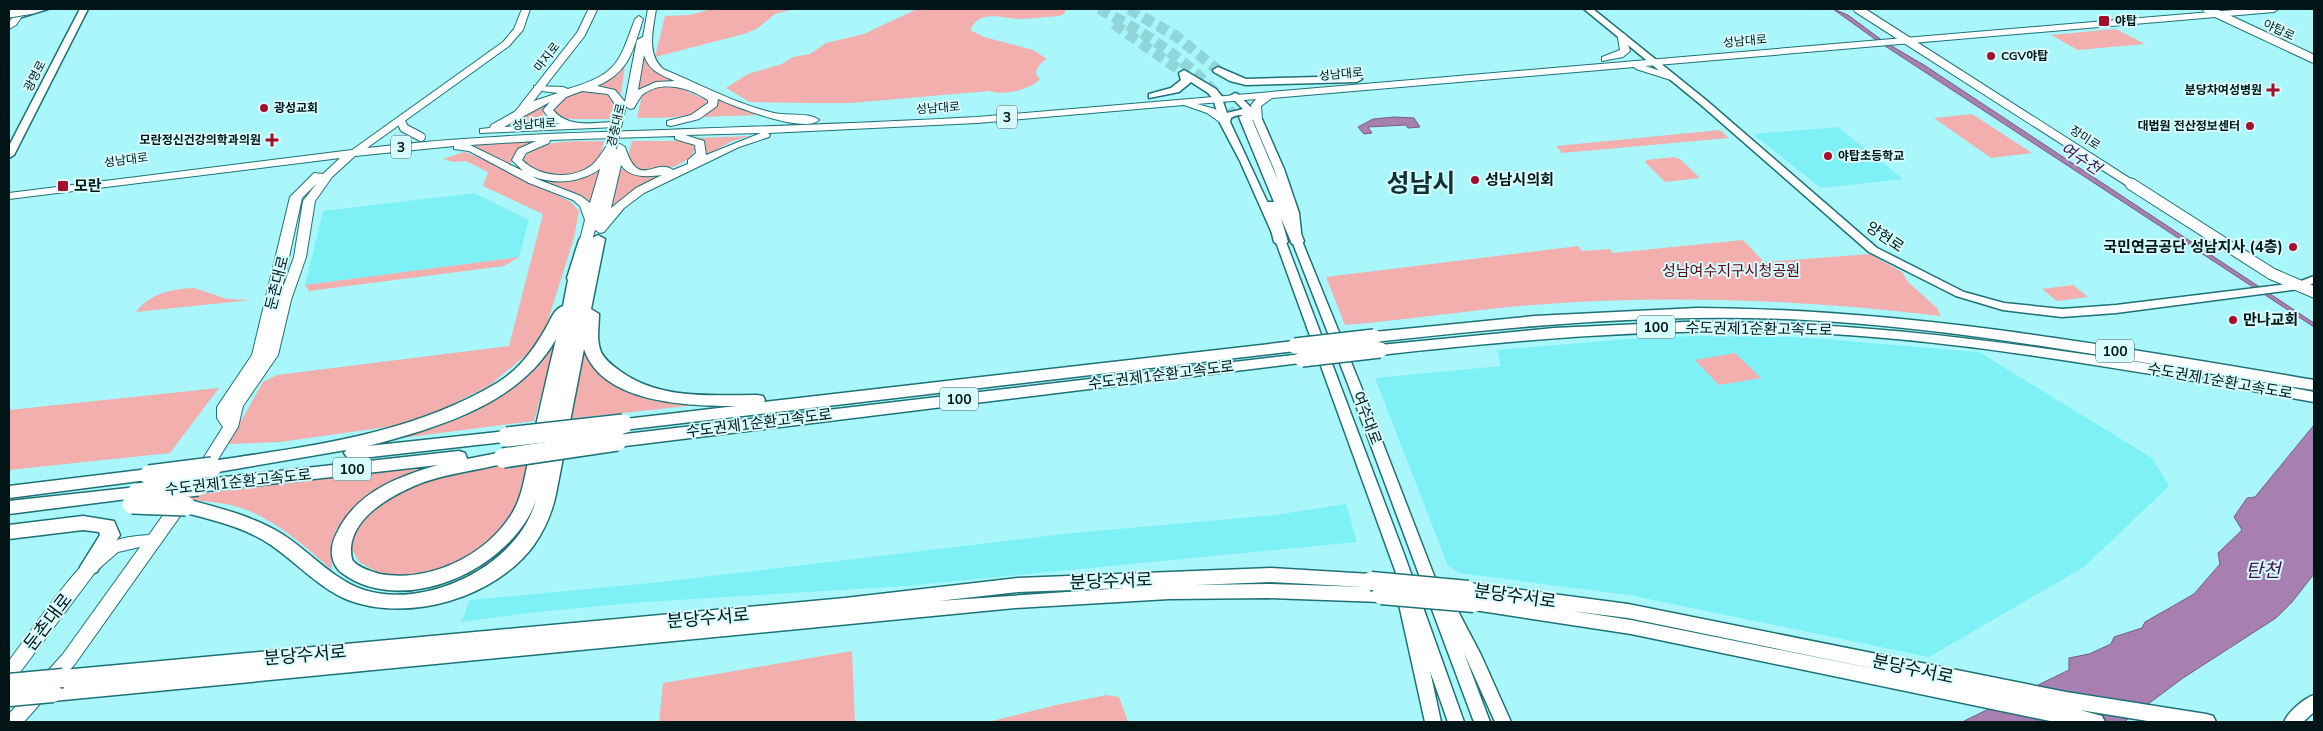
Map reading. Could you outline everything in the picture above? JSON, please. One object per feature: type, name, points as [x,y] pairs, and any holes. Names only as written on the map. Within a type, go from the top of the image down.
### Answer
[{"type":"highway","points":[[1232,93],[1218,70],[1234,79],[1246,82],[1357,79]]},
{"type":"highway","points":[[1156,100],[1183,86],[1187,81],[1184,72],[1215,94]]},
{"type":"highway","name":"여수대로","points":[[1240,119],[1297,241]]},
{"type":"highway","name":"여수대로","points":[[1240,119],[1275,214],[1281,242]]},
{"type":"highway","points":[[595,236],[584,270],[555,384],[529,493],[521,515],[512,529],[501,542],[478,561],[430,580],[404,583],[383,582],[361,576],[346,568],[341,554],[342,541],[359,513],[370,503],[416,478],[506,449],[620,432]]},
{"type":"highway","points":[[584,270],[592,348],[599,362],[627,384],[652,393],[678,399],[832,401]]},
{"type":"highway","points":[[212,467],[369,441],[437,420],[467,407],[513,379],[542,349],[560,319],[584,270]]},
{"type":"highway","points":[[9,508],[27,506],[95,507],[135,498],[186,506],[235,518],[276,539],[336,584],[354,594],[370,599],[416,600],[447,593],[473,582],[498,568],[519,549],[534,530],[545,499],[558,439],[584,270]]},
{"type":"highway","name":"수도권제1순환고속도로","points":[[620,432],[1377,343],[1509,322],[1622,315],[1805,315],[1923,324],[2010,342],[2224,375],[2314,385]]},
{"type":"highway","name":"수도권제1순환고속도로","points":[[1377,343],[1710,326],[1821,329],[2010,342]]},
{"type":"highway","name":"수도권제1순환고속도로","points":[[620,432],[832,401],[1086,368],[1299,352]]},
{"type":"highway","name":"수도권제1순환고속도로","points":[[2224,375],[2314,397]]},
{"type":"highway","name":"수도권제1순환고속도로","points":[[9,492],[212,467],[506,449]]},
{"type":"highway","name":"수도권제1순환고속도로","points":[[135,498],[198,486],[506,449]]},
{"type":"highway","points":[[9,532],[83,523],[107,526],[110,535],[90,567]]},
{"type":"highway","name":"분당수서로","points":[[9,697],[58,686],[1015,601],[1169,592],[1376,588],[1628,612],[2066,700],[2206,722]]},
{"type":"highway","name":"분당수서로","points":[[1471,596],[2095,722]]},
{"type":"highway","name":"분당수서로","points":[[11,674],[58,686]]},
{"type":"main road","points":[[9,26],[12,9]]},
{"type":"main road","points":[[12,15],[23,9]]},
{"type":"main road","points":[[12,15],[33,9]]},
{"type":"main road","points":[[12,15],[44,9]]},
{"type":"main road","name":"광명로","points":[[9,155],[84,9]]},
{"type":"main road","name":"둔촌대로","points":[[231,428],[224,418],[224,407],[258,355],[283,260],[296,197],[323,170],[402,121],[506,44],[518,30],[526,9]]},
{"type":"main road","points":[[651,9],[646,52],[653,66],[660,71],[756,112],[781,118],[814,120]]},
{"type":"main road","name":"경충대로","points":[[595,236],[625,106],[651,9]]},
{"type":"main road","name":"양현로","points":[[1588,9],[1674,78],[1873,250],[1960,294],[2003,306],[2062,313],[2116,309],[2299,286]]},
{"type":"main road","points":[[1906,38],[2186,9]]},
{"type":"main road","points":[[1906,38],[2274,9]]},
{"type":"main road","points":[[484,131],[516,117],[538,103],[605,78],[620,66],[641,14]]},
{"type":"main road","name":"경충대로","points":[[625,106],[641,14]]},
{"type":"main road","points":[[1606,59],[1620,55],[1625,51],[1620,34]]},
{"type":"main road","name":"성남대로","points":[[1232,93],[1357,79],[1606,59],[1651,59],[1906,38]]},
{"type":"main road","name":"성남대로","points":[[9,188],[369,143],[977,120],[1215,94],[1283,92],[1621,64],[1651,59]]},
{"type":"main road","points":[[1621,64],[1651,70],[1674,78]]},
{"type":"main road","points":[[577,126],[561,122],[550,115],[548,110],[562,96],[583,89],[605,89],[612,92],[625,106],[644,90],[663,84],[685,85],[713,99],[713,104],[702,114],[671,123]]},
{"type":"main road","points":[[538,88],[557,90],[579,88]]},
{"type":"main road","points":[[1156,100],[1204,107],[1215,113],[1240,119],[1267,96],[1283,92]]},
{"type":"main road","points":[[1232,93],[1240,119]]},
{"type":"main road","points":[[1215,94],[1240,119]]},
{"type":"main road","name":"성남대로","points":[[9,196],[352,153],[484,131],[577,126],[814,120],[1156,100]]},
{"type":"main road","points":[[595,236],[622,201],[641,188],[740,142],[796,128]]},
{"type":"main road","points":[[566,136],[540,142],[528,148],[519,155],[517,160],[519,164],[542,177],[553,179],[570,177],[596,167],[616,147],[626,166],[646,173],[659,173],[686,166],[701,154],[700,143],[694,140],[654,133]]},
{"type":"main road","points":[[423,140],[471,148],[484,153],[501,165],[533,181],[578,198],[585,204],[591,220]]},
{"type":"main road","name":"경충대로","points":[[595,236],[591,220],[616,147]]},
{"type":"main road","name":"둔촌대로","points":[[11,674],[90,567],[116,545],[155,540],[219,448],[231,428],[236,406],[271,355],[285,300],[300,257],[309,201],[328,175],[352,153]]},
{"type":"main road","points":[[311,158],[323,170]]},
{"type":"main road","name":"여수대로","points":[[1297,241],[1482,722]]},
{"type":"main road","name":"여수대로","points":[[1281,242],[1397,554],[1456,722]]},
{"type":"main road","points":[[2299,286],[2314,278]]},
{"type":"main road","points":[[13,722],[69,659],[155,540]]},
{"type":"main road","points":[[1417,551],[1473,655],[1503,722]]},
{"type":"main road","points":[[1397,554],[1433,722]]},
{"type":"main road","points":[[2292,722],[2314,702]]},
{"type":"street","name":"마지로","points":[[516,117],[579,36],[592,16],[593,9]]},
{"type":"street","name":"장미로","points":[[1858,9],[2272,274],[2314,292]]},
{"type":"street","name":"야탑로","points":[[2207,9],[2314,59]]},
{"type":"street","points":[[402,121],[404,128],[423,140]]},
{"type":"shaded area","name":"야탑초등학교","points":[[1838,127],[1903,179],[1821,188],[1753,134]]},
{"type":"shaded area","points":[[474,193],[529,220],[519,257],[305,285],[323,211]]},
{"type":"shaded area","points":[[1695,336],[1799,337],[1979,352],[2152,458],[2169,486],[2084,567],[1929,657],[1629,595],[1459,573],[1448,566],[1375,378],[1501,366],[1497,350],[1626,339]]},
{"type":"shaded area","points":[[1346,504],[1357,542],[906,586],[644,602],[537,612],[461,622],[470,600],[661,582],[1073,533],[1275,515]]},
{"type":"green space","points":[[712,9],[794,9],[775,14],[758,28],[744,34],[655,57],[665,16],[690,15]]},
{"type":"green space","points":[[917,9],[1066,10],[1064,14],[1059,16],[1023,19],[987,17],[980,19],[970,30],[984,37],[1033,50],[1047,59],[1037,70],[1036,75],[1040,79],[1030,86],[1016,91],[1002,93],[989,91],[851,103],[807,103],[750,102],[726,88],[748,74],[782,64],[793,57],[810,54],[826,43],[864,34]]},
{"type":"green space","points":[[2116,29],[2145,44],[2078,50],[2051,35]]},
{"type":"green space","points":[[642,57],[655,70],[682,83],[666,83],[638,91]]},
{"type":"green space","points":[[625,65],[621,94],[607,87],[594,87]]},
{"type":"green space","points":[[657,87],[678,87],[706,100],[707,105],[692,114],[683,116],[637,118],[642,95]]},
{"type":"green space","points":[[587,91],[601,91],[615,99],[610,119],[567,119],[554,112],[556,105],[566,96]]},
{"type":"green space","points":[[714,97],[758,115],[701,117],[715,108]]},
{"type":"green space","points":[[550,102],[543,109],[543,115],[550,121],[522,123],[518,119]]},
{"type":"green space","points":[[1972,114],[2032,153],[1991,158],[1934,118]]},
{"type":"green space","points":[[1720,130],[1729,138],[1562,153],[1556,146]]},
{"type":"green space","points":[[750,136],[730,142],[702,158],[704,141],[697,138]]},
{"type":"green space","points":[[573,141],[604,141],[600,158],[592,167],[573,175],[547,176],[524,163],[524,158],[531,151],[550,144]]},
{"type":"green space","points":[[632,141],[685,141],[692,144],[695,149],[686,160],[678,165],[660,170],[643,170],[635,167],[627,160]]},
{"type":"green space","points":[[528,142],[531,144],[516,153],[511,164],[472,145]]},
{"type":"green space","points":[[464,152],[571,202],[579,211],[574,238],[543,336],[526,355],[490,385],[415,423],[280,442],[228,444],[263,382],[277,375],[509,346],[543,214],[483,186],[488,172],[466,161],[454,162],[443,159]]},
{"type":"green space","points":[[1674,157],[1680,159],[1700,178],[1665,182],[1645,162],[1647,160]]},
{"type":"green space","points":[[618,166],[630,173],[642,176],[669,173],[636,189],[607,211]]},
{"type":"green space","points":[[602,167],[591,207],[537,180],[571,181],[587,176]]},
{"type":"green space","name":"성남여수지구시청공원","points":[[1743,240],[1764,262],[1870,254],[1902,272],[1908,282],[1937,308],[1941,316],[1839,306],[1686,299],[1533,305],[1345,325],[1326,277],[1578,246],[1582,251],[1610,249],[1613,253]]},
{"type":"green space","points":[[519,257],[504,266],[309,291],[305,285]]},
{"type":"green space","points":[[2073,285],[2088,297],[2057,301],[2042,289]]},
{"type":"green space","points":[[194,288],[227,299],[251,300],[136,312],[148,300],[162,293],[177,289]]},
{"type":"green space","points":[[558,334],[534,421],[394,439],[455,420],[498,398],[510,388]]},
{"type":"green space","points":[[585,347],[612,381],[716,403],[567,419]]},
{"type":"green space","points":[[1735,353],[1761,378],[1719,385],[1695,360]]},
{"type":"green space","points":[[219,388],[170,453],[9,470],[9,410]]},
{"type":"green space","points":[[527,462],[514,517],[468,560],[422,575],[385,576],[359,562],[351,547],[357,528],[370,510],[418,481],[488,466]]},
{"type":"green space","points":[[433,464],[386,486],[355,507],[334,534],[331,553],[332,570],[287,533],[262,517],[235,506],[178,497]]},
{"type":"green space","points":[[852,651],[855,722],[659,722],[663,683]]},
{"type":"green space","points":[[1107,695],[1119,697],[1128,722],[988,722],[1056,705]]},
{"type":"water","points":[[1833,9],[1848,15],[1883,41],[1924,65],[2314,323],[2314,327],[1879,42]]},
{"type":"water","points":[[1414,118],[1420,127],[1408,128],[1406,125],[1368,127],[1372,133],[1364,134],[1358,127],[1373,119]]},
{"type":"water","name":"탄천","points":[[2314,425],[2314,574],[2292,602],[2276,618],[2183,678],[2124,722],[1962,722],[2069,670],[2069,658],[2089,654],[2111,644],[2114,637],[2142,628],[2145,622],[2194,594],[2220,564],[2218,553],[2242,530],[2234,517],[2247,498],[2255,497]]},
{"type":"tunnel","points":[[1099,9],[1138,31],[1174,55],[1207,84],[1235,118]]},
{"type":"tunnel","points":[[1129,9],[1176,36],[1218,70]]},
{"type":"tunnel","points":[[1114,24],[1184,73]]},
{"type":"place","name":"야탑","points":[[2104,21]]},
{"type":"place","name":"CGV야탑","points":[[1991,56]]},
{"type":"place","name":"분당차여성병원","points":[[2273,90]]},
{"type":"place","name":"광성교회","points":[[264,108]]},
{"type":"place","name":"대법원 전산정보센터","points":[[2250,126]]},
{"type":"place","name":"모란정신건강의학과의원","points":[[272,140]]},
{"type":"place","name":"야탑초등학교","points":[[1828,156]]},
{"type":"place","name":"성남시의회","points":[[1475,180]]},
{"type":"place","name":"모란","points":[[63,186]]},
{"type":"place","name":"국민연금공단 성남지사 (4층)","points":[[2293,247]]},
{"type":"place","name":"만나교회","points":[[2233,320]]},
{"type":"district","name":"성남시","points":[[1421,183]]},
{"type":"water label","name":"여수천","points":[[2081,158]]}]
